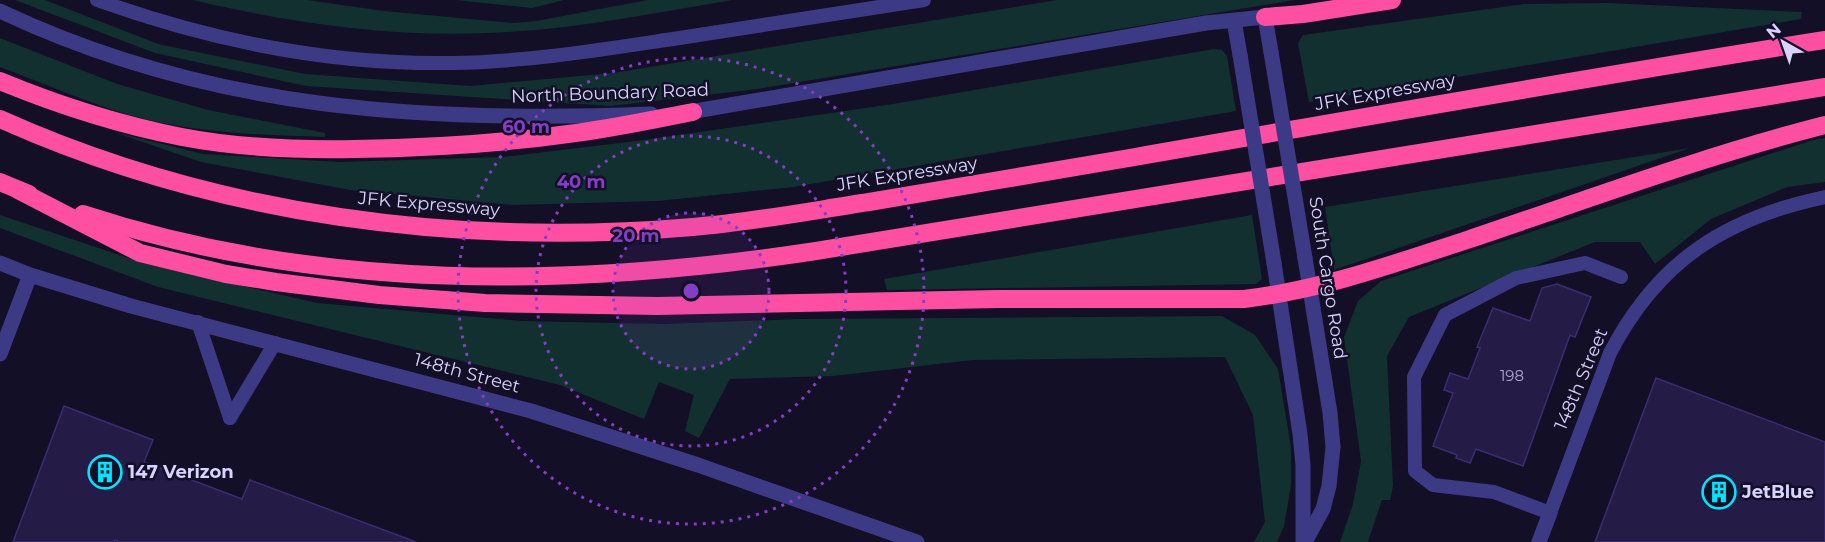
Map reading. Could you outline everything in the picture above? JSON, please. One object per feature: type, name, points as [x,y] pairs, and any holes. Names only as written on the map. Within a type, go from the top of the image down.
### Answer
[{"type":"highway","points":[[1265,17],[1303,14],[1392,0]]},
{"type":"highway","name":"JFK Expressway","points":[[0,119],[79,152],[136,171],[273,206],[367,221],[461,230],[603,232],[699,226],[793,214],[991,182],[1633,70],[1825,40]]},
{"type":"highway","points":[[0,81],[53,101],[138,127],[184,137],[276,149],[379,149],[494,142],[570,134],[693,112]]},
{"type":"highway","points":[[18,190],[153,235],[247,256],[292,263],[436,276],[532,277],[627,274],[721,265],[816,251],[1825,87]]},
{"type":"highway","points":[[0,182],[140,253],[226,274],[433,300],[658,306],[998,299],[1222,300],[1279,294],[1358,276],[1744,148],[1825,125]]},
{"type":"street","name":"North Boundary Road","points":[[0,11],[76,43],[169,74],[254,93],[331,106],[472,117],[573,117],[693,112],[1182,27],[1265,17]]},
{"type":"street","name":"South Cargo Road","points":[[1265,17],[1330,413],[1333,447],[1329,486],[1323,509],[1304,542]]},
{"type":"street","name":"South Cargo Road","points":[[1234,21],[1300,434],[1304,475],[1304,542]]},
{"type":"street","name":"148th Street","points":[[0,263],[30,275],[131,306],[474,394],[581,426],[917,542]]},
{"type":"street","points":[[0,354],[30,275]]},
{"type":"street","name":"148th Street","points":[[1539,542],[1550,513]]},
{"type":"lane","points":[[97,0],[178,27],[248,44],[350,58],[450,63],[505,61],[579,53],[924,0]]},
{"type":"lane","name":"148th Street","points":[[1550,513],[1610,353],[1622,331],[1651,290],[1685,258],[1725,231],[1767,212],[1825,197]]},
{"type":"lane","points":[[1550,513],[1494,492],[1433,485],[1416,471],[1414,377],[1444,315],[1516,278],[1585,263],[1621,277]]},
{"type":"lane","points":[[198,322],[230,418],[275,343]]},
{"type":"green space","points":[[15,0],[45,0],[158,44],[305,74],[470,86],[613,73],[1057,0],[1295,0],[758,89],[611,106],[306,86],[155,53]]},
{"type":"green space","points":[[192,0],[307,0],[384,11],[514,23],[648,0],[733,0],[564,27],[468,34],[348,28],[231,9]]},
{"type":"green space","points":[[455,0],[564,0],[532,8]]},
{"type":"green space","points":[[1607,3],[1802,12],[1801,19],[1309,102],[1298,43],[1303,35],[1524,4]]},
{"type":"green space","points":[[0,38],[117,84],[208,110],[325,133],[325,137],[251,134],[202,129],[129,115],[0,67]]},
{"type":"green space","points":[[1214,49],[1222,50],[1227,56],[1236,111],[793,187],[658,201],[513,205],[350,190],[201,162],[114,132],[203,154],[339,162],[503,157],[644,140],[893,104]]},
{"type":"green space","points":[[1825,138],[1825,182],[1787,187],[1711,219],[1655,264],[1640,242],[1595,242],[1409,317],[1387,356],[1393,486],[1390,500],[1382,500],[1368,542],[1340,542],[1353,504],[1361,461],[1344,337],[1358,301],[1381,281]]},
{"type":"green space","points":[[1690,148],[1334,270],[1325,207]]},
{"type":"green space","points":[[0,215],[143,263],[317,303],[521,321],[665,324],[801,319],[1222,316],[1255,335],[1278,369],[1291,447],[1291,485],[1284,526],[1277,542],[1254,542],[1265,522],[1253,415],[1225,357],[973,360],[833,376],[730,379],[699,438],[685,431],[694,395],[659,382],[644,419],[560,385],[158,287],[0,228]]},
{"type":"green space","points":[[1252,215],[1262,279],[1256,284],[887,290],[884,279]]},
{"type":"building","points":[[1557,284],[1591,297],[1575,337],[1570,335],[1523,466],[1476,449],[1470,463],[1456,458],[1457,455],[1433,446],[1453,393],[1444,390],[1450,373],[1468,379],[1480,348],[1477,347],[1493,308],[1530,321],[1542,288]]},
{"type":"building","name":"JetBlue","points":[[1656,378],[1825,442],[1825,542],[1595,542]]},
{"type":"building","name":"147 Verizon","points":[[64,406],[153,440],[144,462],[242,499],[250,480],[416,542],[119,542],[115,540],[114,542],[13,542]]},
{"type":"place","name":"147 Verizon","points":[[105,472]]},
{"type":"place","name":"JetBlue","points":[[1719,492]]}]
